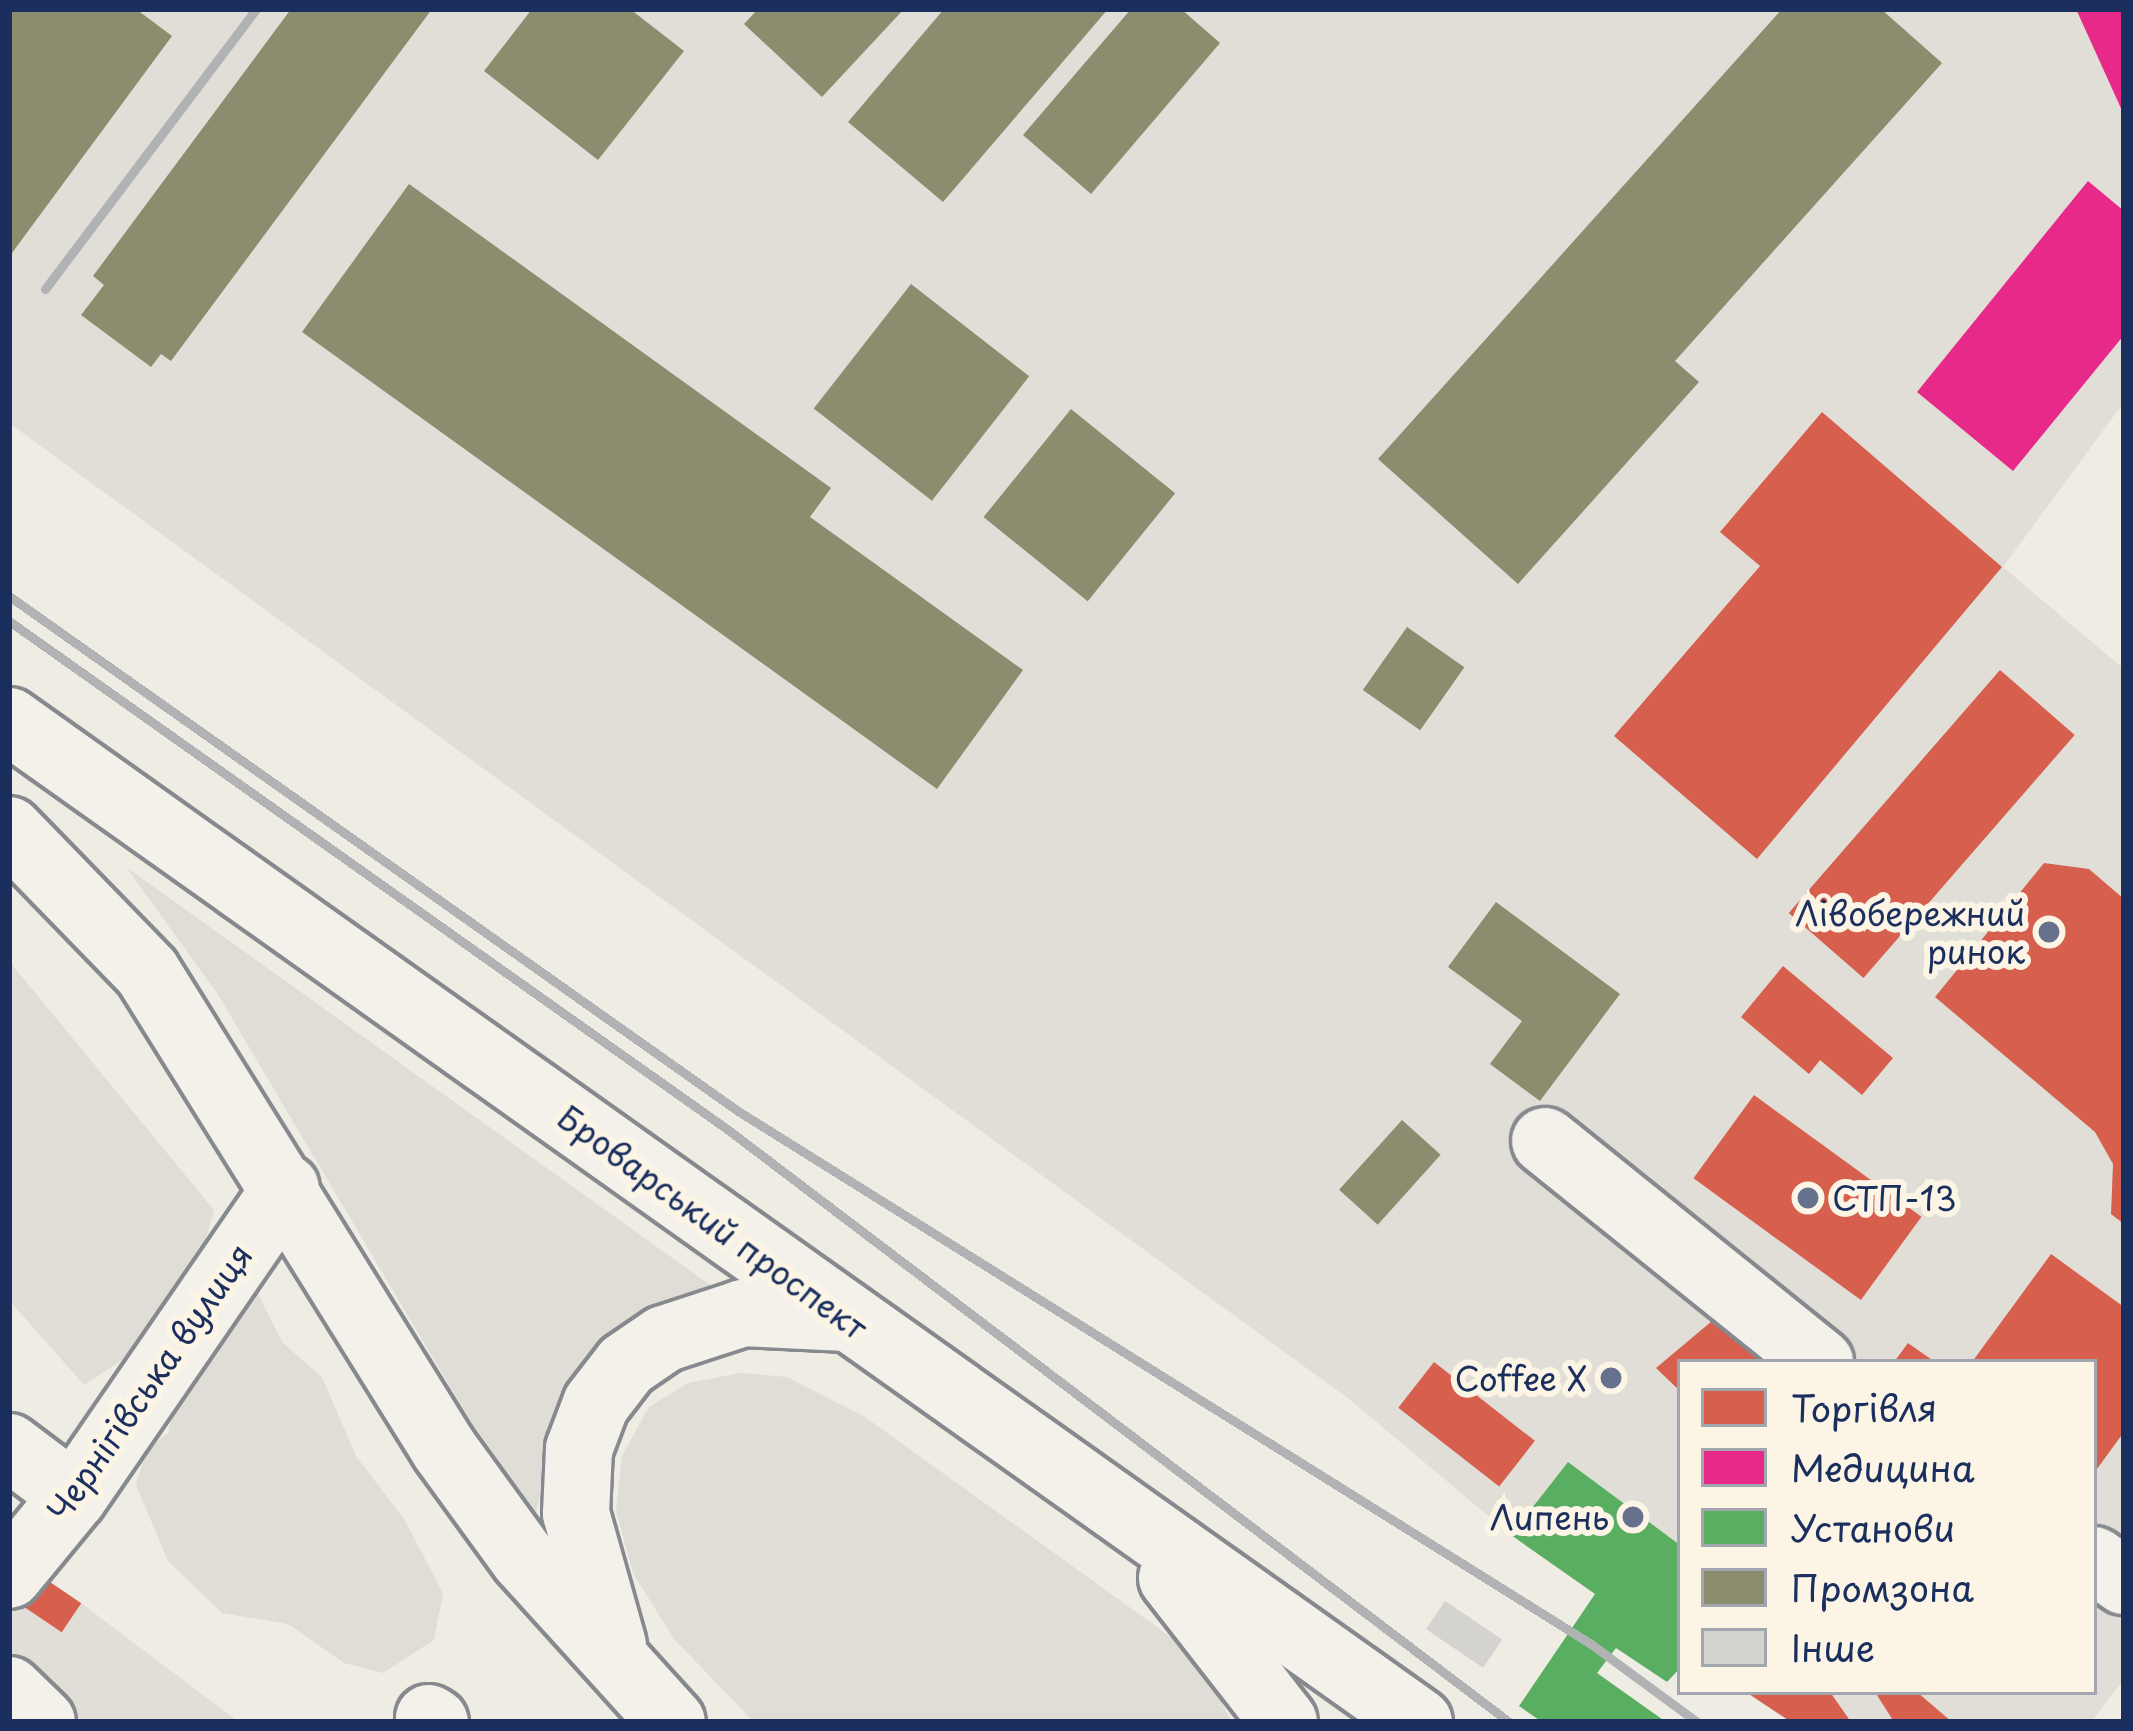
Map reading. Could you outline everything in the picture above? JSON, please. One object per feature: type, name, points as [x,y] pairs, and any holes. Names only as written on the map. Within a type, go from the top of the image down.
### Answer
[{"type":"main road","name":"Броварський проспект","points":[[9,722],[1419,1722]]},
{"type":"main road","points":[[9,830],[147,972],[286,1188],[444,1449],[622,1671],[672,1722]]},
{"type":"main road","points":[[1545,1141],[1816,1359]]},
{"type":"main road","name":"Чернігівська вулиця","points":[[9,1575],[74,1496],[286,1188]]},
{"type":"main road","points":[[622,1671],[576,1513],[579,1449],[596,1404],[626,1365],[664,1339],[743,1313],[846,1318]]},
{"type":"main road","points":[[9,1448],[74,1496]]},
{"type":"main road","points":[[1041,1454],[1201,1607],[1284,1722]]},
{"type":"main road","points":[[2097,1562],[2124,1581]]},
{"type":"main road","points":[[9,1690],[42,1722]]},
{"type":"shaded area","points":[[9,9],[2124,9],[2124,402],[2003,567],[2124,669],[2124,1679],[2091,1722],[1791,1722],[1750,1695],[2097,1695],[2097,1359],[1677,1359],[1677,1543],[1568,1462],[1511,1535],[1349,1399],[9,423]]},
{"type":"shaded area","points":[[126,867],[713,1287],[648,1310],[605,1341],[553,1435],[536,1514],[466,1414],[217,993]]},
{"type":"shaded area","points":[[9,961],[214,1210],[191,1292],[131,1354],[84,1385],[9,1300]]},
{"type":"shaded area","points":[[258,1294],[283,1343],[322,1377],[356,1456],[404,1519],[443,1593],[434,1640],[383,1673],[344,1663],[288,1624],[222,1613],[168,1561],[136,1485],[146,1450],[168,1433],[178,1391],[218,1353],[240,1302]]},
{"type":"shaded area","points":[[740,1373],[787,1377],[865,1417],[1171,1637],[1203,1668],[1232,1722],[754,1722],[674,1639],[633,1573],[616,1511],[622,1456],[649,1407],[688,1383]]},
{"type":"shaded area","points":[[9,1552],[81,1603],[239,1722],[9,1722]]},
{"type":"building: Торгівля","points":[[1822,412],[2002,567],[1757,859],[1614,736],[1760,566],[1720,532]]},
{"type":"building: Торгівля","points":[[2000,670],[2075,735],[1863,978],[1789,913]]},
{"type":"building: Торгівля","points":[[2044,863],[2089,869],[2124,899],[2124,1224],[2111,1214],[2113,1164],[2095,1132],[1935,997]]},
{"type":"building: Торгівля","points":[[1783,966],[1893,1058],[1862,1095],[1820,1060],[1809,1074],[1741,1017]]},
{"type":"building: Торгівля","name":"СТП-13","points":[[1754,1095],[1921,1217],[1861,1300],[1693,1178]]},
{"type":"building: Торгівля","points":[[2051,1254],[2124,1307],[2124,1432],[2097,1469],[2097,1359],[1974,1359]]},
{"type":"building: Торгівля","points":[[1712,1321],[1773,1359],[1677,1359],[1677,1388],[1656,1368]]},
{"type":"building: Торгівля","points":[[1908,1343],[1931,1359],[1896,1359]]},
{"type":"building: Торгівля","points":[[1434,1362],[1535,1441],[1499,1487],[1398,1408]]},
{"type":"building: Торгівля","points":[[29,1568],[81,1603],[62,1632],[9,1597]]},
{"type":"building: Торгівля","points":[[1750,1695],[1832,1695],[1851,1722],[1791,1722]]},
{"type":"building: Торгівля","points":[[1877,1695],[1920,1695],[1952,1722],[1894,1722]]},
{"type":"building: Медицина","points":[[2076,9],[2124,9],[2124,115]]},
{"type":"building: Медицина","points":[[2088,181],[2124,211],[2124,335],[2013,471],[1917,392]]},
{"type":"building: Установи","points":[[1568,1462],[1677,1543],[1677,1671],[1667,1682],[1616,1648],[1597,1673],[1666,1722],[1542,1722],[1519,1706],[1595,1594],[1511,1535]]},
{"type":"building: Промзона","points":[[9,9],[136,9],[172,36],[9,257]]},
{"type":"building: Промзона","points":[[291,9],[432,9],[171,361],[161,354],[151,367],[81,315],[104,285],[93,276]]},
{"type":"building: Промзона","points":[[532,9],[630,9],[684,51],[598,160],[484,71]]},
{"type":"building: Промзона","points":[[758,9],[904,9],[822,97],[744,24]]},
{"type":"building: Промзона","points":[[944,9],[1108,9],[943,202],[848,122]]},
{"type":"building: Промзона","points":[[1131,9],[1181,9],[1220,43],[1091,194],[1023,135]]},
{"type":"building: Промзона","points":[[1782,9],[1881,9],[1942,63],[1675,361],[1699,382],[1518,584],[1378,459]]},
{"type":"building: Промзона","points":[[409,184],[831,488],[810,517],[1023,670],[937,789],[302,332]]},
{"type":"building: Промзона","points":[[911,284],[1029,376],[932,501],[814,409]]},
{"type":"building: Промзона","points":[[1071,409],[1175,493],[1088,601],[984,517]]},
{"type":"building: Промзона","points":[[1407,627],[1464,667],[1420,730],[1363,690]]},
{"type":"building: Промзона","points":[[1496,902],[1620,994],[1540,1101],[1490,1064],[1522,1021],[1448,967]]},
{"type":"building: Промзона","points":[[1402,1120],[1441,1155],[1378,1225],[1339,1190]]},
{"type":"building: Інше","points":[[1445,1601],[1502,1640],[1483,1668],[1426,1629]]},
{"type":"railway","points":[[45,289],[256,9]]},
{"type":"railway","points":[[9,596],[738,1111],[1591,1644],[1697,1722]]},
{"type":"railway","points":[[9,621],[727,1129],[1509,1722]]},
{"type":"place","name":"Лівобережний ринок","points":[[2049,932]]},
{"type":"place","name":"СТП-13","points":[[1808,1198]]},
{"type":"place","name":"Coffee X","points":[[1611,1378]]},
{"type":"place","name":"Липень","points":[[1633,1517]]}]
